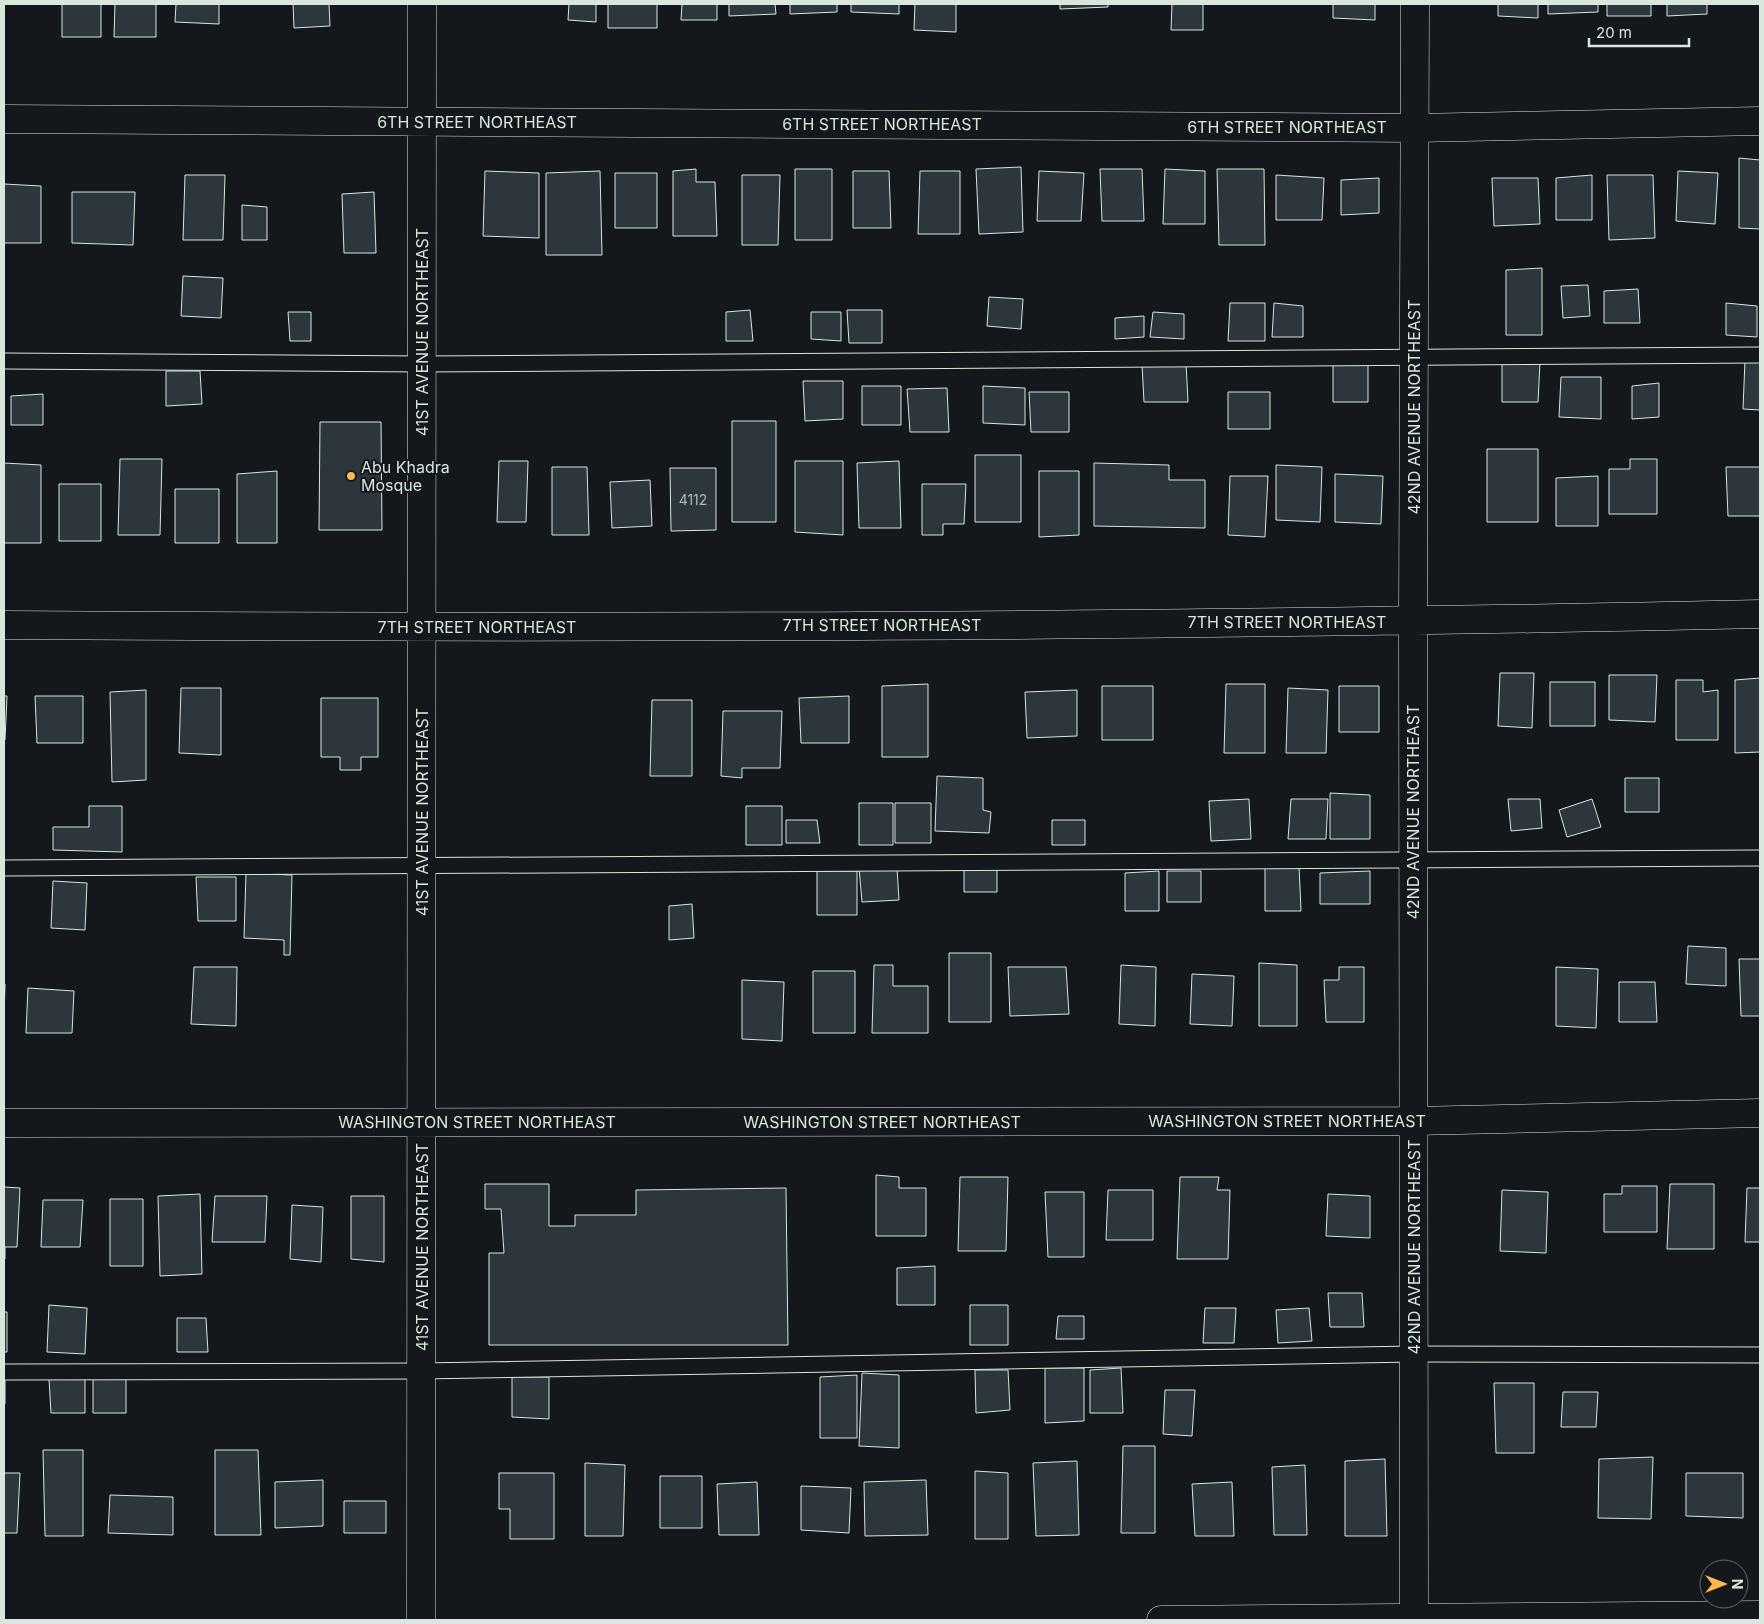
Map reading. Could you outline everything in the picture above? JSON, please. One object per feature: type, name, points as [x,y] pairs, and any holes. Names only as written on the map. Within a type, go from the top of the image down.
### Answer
[{"type":"street","name":"41ST AVENUE NORTHEAST","points":[[421,1620],[422,4]]},
{"type":"street","name":"42ND AVENUE NORTHEAST","points":[[1414,1619],[1413,621],[1416,4]]},
{"type":"street","name":"6TH STREET NORTHEAST","points":[[4,119],[1415,128],[1760,121]]},
{"type":"street","name":"7TH STREET NORTHEAST","points":[[4,625],[422,628],[1413,621],[1760,614]]},
{"type":"street","name":"WASHINGTON STREET NORTHEAST","points":[[4,1123],[1414,1121],[1760,1113]]},
{"type":"street","points":[[1161,1620],[1760,1615]]},
{"type":"lane","points":[[4,362],[422,364],[1760,355]]},
{"type":"lane","points":[[4,868],[1760,858]]},
{"type":"lane","points":[[4,1372],[421,1371],[1414,1354],[1760,1355]]},
{"type":"building","points":[[62,4],[101,4],[101,37],[62,37]]},
{"type":"building","points":[[115,4],[156,4],[156,37],[114,37]]},
{"type":"building","points":[[176,4],[219,4],[219,24],[175,22]]},
{"type":"building","points":[[293,4],[329,4],[330,26],[294,28]]},
{"type":"building","points":[[569,4],[596,4],[596,22],[568,20]]},
{"type":"building","points":[[608,4],[657,4],[657,28],[608,28]]},
{"type":"building","points":[[682,4],[717,4],[717,20],[681,20]]},
{"type":"building","points":[[729,4],[775,4],[776,14],[729,16]]},
{"type":"building","points":[[790,4],[837,4],[837,12],[790,14]]},
{"type":"building","points":[[851,4],[899,4],[899,14],[851,12]]},
{"type":"building","points":[[915,4],[956,4],[956,32],[914,30]]},
{"type":"building","points":[[1060,4],[1108,4],[1108,7],[1060,9]]},
{"type":"building","points":[[1172,4],[1203,4],[1203,30],[1171,30]]},
{"type":"building","points":[[1333,4],[1375,4],[1375,20],[1333,18]]},
{"type":"building","points":[[1498,4],[1538,4],[1538,18],[1498,16]]},
{"type":"building","points":[[1548,4],[1598,4],[1598,12],[1548,14]]},
{"type":"building","points":[[1607,4],[1651,4],[1651,16],[1607,16]]},
{"type":"building","points":[[1667,4],[1707,4],[1707,14],[1667,16]]},
{"type":"building","points":[[1739,158],[1760,160],[1760,229],[1739,228]]},
{"type":"building","points":[[1021,167],[1023,232],[979,234],[976,169]]},
{"type":"building","points":[[696,169],[696,182],[715,182],[717,236],[673,236],[673,171]]},
{"type":"building","points":[[795,169],[832,169],[832,240],[795,240]]},
{"type":"building","points":[[1100,169],[1142,169],[1144,221],[1102,221]]},
{"type":"building","points":[[1165,169],[1205,171],[1205,224],[1163,224]]},
{"type":"building","points":[[1217,169],[1264,169],[1265,245],[1219,245]]},
{"type":"building","points":[[485,171],[539,173],[539,238],[483,236]]},
{"type":"building","points":[[600,171],[602,255],[546,255],[546,173]]},
{"type":"building","points":[[853,171],[889,171],[891,228],[853,228]]},
{"type":"building","points":[[920,171],[960,171],[960,234],[918,234]]},
{"type":"building","points":[[1039,171],[1084,173],[1081,221],[1037,221]]},
{"type":"building","points":[[1678,171],[1718,173],[1715,224],[1676,221]]},
{"type":"building","points":[[615,173],[657,173],[657,228],[615,228]]},
{"type":"building","points":[[185,175],[225,175],[223,240],[183,240]]},
{"type":"building","points":[[742,175],[780,175],[778,245],[742,245]]},
{"type":"building","points":[[1276,175],[1324,178],[1322,220],[1276,220]]},
{"type":"building","points":[[1592,175],[1592,220],[1556,220],[1556,178]]},
{"type":"building","points":[[1607,175],[1653,175],[1655,238],[1609,240]]},
{"type":"building","points":[[1379,178],[1379,213],[1341,215],[1341,180]]},
{"type":"building","points":[[1492,178],[1538,178],[1540,224],[1494,226]]},
{"type":"building","points":[[4,184],[41,186],[41,243],[4,243]]},
{"type":"building","points":[[72,192],[135,192],[133,245],[72,243]]},
{"type":"building","points":[[374,192],[376,253],[344,253],[342,194]]},
{"type":"building","points":[[242,205],[267,207],[267,240],[242,240]]},
{"type":"building","points":[[1542,268],[1542,335],[1506,335],[1506,270]]},
{"type":"building","points":[[183,276],[223,278],[221,318],[181,316]]},
{"type":"building","points":[[1588,285],[1590,316],[1563,318],[1561,286]]},
{"type":"building","points":[[1638,289],[1640,323],[1604,323],[1604,291]]},
{"type":"building","points":[[989,297],[1023,299],[1021,329],[987,326]]},
{"type":"building","points":[[1230,303],[1265,303],[1265,341],[1228,341]]},
{"type":"building","points":[[1274,303],[1303,306],[1303,337],[1272,337]]},
{"type":"building","points":[[1726,303],[1757,306],[1757,337],[1726,335]]},
{"type":"building","points":[[750,310],[753,341],[726,341],[726,312]]},
{"type":"building","points":[[847,310],[882,310],[882,343],[849,343]]},
{"type":"building","points":[[288,312],[311,312],[311,341],[290,341]]},
{"type":"building","points":[[811,312],[841,312],[841,341],[811,339]]},
{"type":"building","points":[[1153,312],[1184,314],[1184,339],[1150,337]]},
{"type":"building","points":[[1144,316],[1144,337],[1115,339],[1115,318]]},
{"type":"building","points":[[1745,360],[1760,361],[1760,410],[1743,409]]},
{"type":"building","points":[[1186,362],[1188,402],[1144,402],[1142,364]]},
{"type":"building","points":[[1502,362],[1540,362],[1538,402],[1502,402]]},
{"type":"building","points":[[1333,364],[1368,364],[1368,402],[1333,402]]},
{"type":"building","points":[[166,371],[200,371],[202,404],[166,406]]},
{"type":"building","points":[[1561,377],[1601,377],[1601,419],[1559,417]]},
{"type":"building","points":[[803,381],[843,381],[843,419],[805,421]]},
{"type":"building","points":[[1659,383],[1659,417],[1632,419],[1632,386]]},
{"type":"building","points":[[862,386],[901,386],[901,425],[862,425]]},
{"type":"building","points":[[983,386],[1025,388],[1025,425],[983,423]]},
{"type":"building","points":[[947,388],[949,432],[910,432],[907,389]]},
{"type":"building","points":[[1029,392],[1069,392],[1069,432],[1031,432]]},
{"type":"building","points":[[1228,392],[1270,392],[1270,429],[1228,429]]},
{"type":"building","points":[[43,394],[43,425],[11,425],[11,396]]},
{"type":"building","points":[[732,421],[776,421],[776,522],[732,522]]},
{"type":"building","name":"Abu Khadra Mosque","points":[[320,422],[381,422],[382,530],[319,530]]},
{"type":"building","points":[[1487,449],[1538,449],[1538,522],[1487,522]]},
{"type":"building","points":[[975,455],[1021,455],[1021,522],[975,522]]},
{"type":"building","points":[[120,459],[162,459],[160,535],[118,535]]},
{"type":"building","points":[[1630,459],[1657,459],[1657,514],[1609,514],[1609,469],[1630,469]]},
{"type":"building","points":[[499,461],[528,461],[526,522],[497,522]]},
{"type":"building","points":[[795,461],[843,461],[843,535],[795,532]]},
{"type":"building","points":[[899,461],[901,528],[859,528],[857,463]]},
{"type":"building","points":[[4,463],[41,465],[41,543],[4,543]]},
{"type":"building","points":[[1094,463],[1169,465],[1169,480],[1205,480],[1205,528],[1094,526]]},
{"type":"building","points":[[1276,465],[1322,467],[1320,522],[1276,520]]},
{"type":"building","points":[[552,467],[587,467],[589,535],[552,535]]},
{"type":"building","points":[[1726,467],[1760,467],[1760,516],[1728,516]]},
{"type":"building","points":[[670,468],[716,468],[716,530],[671,531]]},
{"type":"building","points":[[277,471],[277,543],[237,543],[237,474]]},
{"type":"building","points":[[1039,471],[1079,471],[1079,535],[1039,537]]},
{"type":"building","points":[[1335,474],[1383,476],[1381,524],[1335,522]]},
{"type":"building","points":[[1230,476],[1268,476],[1265,537],[1228,535]]},
{"type":"building","points":[[1598,476],[1598,526],[1556,526],[1556,478]]},
{"type":"building","points":[[650,480],[652,526],[612,528],[610,482]]},
{"type":"building","points":[[59,484],[101,484],[101,541],[59,541]]},
{"type":"building","points":[[922,484],[966,484],[964,524],[943,524],[943,535],[922,535]]},
{"type":"building","points":[[175,489],[219,489],[219,543],[175,543]]},
{"type":"building","points":[[1500,673],[1534,673],[1532,728],[1498,726]]},
{"type":"building","points":[[1609,675],[1657,675],[1655,722],[1609,720]]},
{"type":"building","points":[[1760,678],[1760,752],[1735,753],[1735,680]]},
{"type":"building","points":[[1676,680],[1703,680],[1703,692],[1718,690],[1718,740],[1676,740]]},
{"type":"building","points":[[1550,682],[1595,682],[1595,726],[1550,726]]},
{"type":"building","points":[[928,684],[928,757],[882,757],[882,686]]},
{"type":"building","points":[[1226,684],[1265,684],[1265,753],[1224,753]]},
{"type":"building","points":[[1102,686],[1153,686],[1153,740],[1102,740]]},
{"type":"building","points":[[1339,686],[1379,686],[1379,732],[1339,732]]},
{"type":"building","points":[[181,688],[221,688],[221,755],[179,753]]},
{"type":"building","points":[[1288,688],[1328,690],[1326,753],[1286,753]]},
{"type":"building","points":[[146,690],[146,780],[112,782],[110,692]]},
{"type":"building","points":[[1077,690],[1077,736],[1027,738],[1025,692]]},
{"type":"building","points":[[4,696],[7,696],[5,740],[4,740]]},
{"type":"building","points":[[35,696],[83,696],[83,743],[37,743]]},
{"type":"building","points":[[849,696],[849,743],[801,743],[799,698]]},
{"type":"building","points":[[321,698],[378,698],[378,757],[361,757],[361,770],[340,770],[340,757],[321,757]]},
{"type":"building","points":[[652,700],[692,700],[692,776],[650,776]]},
{"type":"building","points":[[723,711],[782,711],[780,768],[742,768],[742,778],[721,776]]},
{"type":"building","points":[[937,776],[983,778],[983,810],[991,812],[989,833],[935,831]]},
{"type":"building","points":[[1625,778],[1659,778],[1659,812],[1625,812]]},
{"type":"building","points":[[1330,793],[1370,795],[1370,839],[1330,839]]},
{"type":"building","points":[[1249,799],[1251,839],[1211,841],[1209,801]]},
{"type":"building","points":[[1291,799],[1328,799],[1326,839],[1288,839]]},
{"type":"building","points":[[1508,799],[1540,799],[1542,828],[1511,831]]},
{"type":"building","points":[[1592,799],[1601,827],[1567,837],[1559,810]]},
{"type":"building","points":[[859,803],[893,803],[893,845],[859,845]]},
{"type":"building","points":[[895,803],[931,803],[931,843],[895,843]]},
{"type":"building","points":[[89,806],[122,806],[122,852],[53,850],[53,827],[89,827]]},
{"type":"building","points":[[746,806],[782,806],[782,845],[746,845]]},
{"type":"building","points":[[786,820],[817,820],[820,843],[786,843]]},
{"type":"building","points":[[1052,820],[1085,820],[1085,845],[1052,845]]},
{"type":"building","points":[[1265,866],[1299,866],[1301,911],[1265,911]]},
{"type":"building","points":[[859,868],[897,868],[899,900],[862,902]]},
{"type":"building","points":[[964,868],[997,868],[997,892],[964,892]]},
{"type":"building","points":[[817,871],[857,871],[857,915],[817,915]]},
{"type":"building","points":[[1159,871],[1159,911],[1125,911],[1125,873]]},
{"type":"building","points":[[1167,871],[1201,871],[1201,902],[1167,902]]},
{"type":"building","points":[[1370,871],[1370,904],[1320,904],[1320,873]]},
{"type":"building","points":[[246,873],[292,875],[290,955],[284,955],[284,940],[244,938]]},
{"type":"building","points":[[196,877],[236,877],[236,921],[198,921]]},
{"type":"building","points":[[53,881],[87,883],[85,930],[51,928]]},
{"type":"building","points":[[692,904],[694,938],[669,940],[669,906]]},
{"type":"building","points":[[1688,946],[1726,948],[1726,986],[1686,984]]},
{"type":"building","points":[[949,953],[991,953],[991,1022],[949,1022]]},
{"type":"building","points":[[1739,959],[1760,959],[1760,1016],[1741,1016]]},
{"type":"building","points":[[1259,963],[1297,965],[1297,1026],[1259,1026]]},
{"type":"building","points":[[874,965],[893,965],[893,986],[928,986],[928,1033],[872,1033]]},
{"type":"building","points":[[1121,965],[1156,967],[1155,1026],[1119,1024]]},
{"type":"building","points":[[194,967],[237,967],[236,1026],[191,1024]]},
{"type":"building","points":[[1008,967],[1066,967],[1069,1014],[1010,1016]]},
{"type":"building","points":[[1339,967],[1364,967],[1364,1022],[1326,1022],[1324,980],[1339,980]]},
{"type":"building","points":[[1556,967],[1598,969],[1596,1028],[1556,1026]]},
{"type":"building","points":[[813,971],[855,971],[855,1033],[813,1033]]},
{"type":"building","points":[[1192,974],[1234,976],[1232,1026],[1190,1024]]},
{"type":"building","points":[[742,980],[784,982],[782,1041],[742,1039]]},
{"type":"building","points":[[1619,982],[1655,982],[1657,1022],[1619,1022]]},
{"type":"building","points":[[4,984],[5,984],[4,1017]]},
{"type":"building","points":[[28,988],[74,991],[72,1033],[26,1033]]},
{"type":"building","points":[[876,1175],[899,1177],[899,1188],[926,1188],[926,1236],[876,1236]]},
{"type":"building","points":[[960,1177],[1008,1177],[1006,1251],[958,1251]]},
{"type":"building","points":[[1180,1177],[1219,1177],[1217,1190],[1230,1190],[1228,1259],[1177,1259]]},
{"type":"building","points":[[485,1184],[549,1184],[549,1226],[575,1226],[575,1215],[636,1215],[636,1190],[786,1188],[788,1345],[489,1345],[489,1253],[504,1253],[501,1209],[485,1209]]},
{"type":"building","points":[[1670,1184],[1714,1184],[1714,1249],[1667,1249]]},
{"type":"building","points":[[1622,1186],[1657,1186],[1657,1232],[1604,1232],[1604,1194],[1622,1194]]},
{"type":"building","points":[[4,1187],[20,1188],[17,1247],[5,1247],[5,1259],[4,1259]]},
{"type":"building","points":[[1747,1188],[1760,1188],[1760,1242],[1745,1242]]},
{"type":"building","points":[[1108,1190],[1153,1190],[1153,1240],[1106,1240]]},
{"type":"building","points":[[1502,1190],[1548,1192],[1546,1253],[1500,1251]]},
{"type":"building","points":[[1045,1192],[1084,1192],[1084,1257],[1048,1257]]},
{"type":"building","points":[[200,1194],[202,1274],[160,1276],[158,1196]]},
{"type":"building","points":[[1328,1194],[1370,1196],[1370,1238],[1326,1236]]},
{"type":"building","points":[[215,1196],[267,1196],[265,1242],[212,1242]]},
{"type":"building","points":[[351,1196],[384,1196],[384,1262],[351,1259]]},
{"type":"building","points":[[110,1199],[143,1199],[143,1266],[110,1266]]},
{"type":"building","points":[[43,1200],[83,1200],[80,1247],[41,1247]]},
{"type":"building","points":[[292,1205],[323,1207],[321,1262],[290,1259]]},
{"type":"building","points":[[935,1266],[935,1305],[897,1305],[897,1268]]},
{"type":"building","points":[[1328,1293],[1362,1293],[1364,1327],[1330,1327]]},
{"type":"building","points":[[49,1305],[87,1308],[85,1354],[47,1352]]},
{"type":"building","points":[[970,1305],[1008,1305],[1008,1345],[970,1345]]},
{"type":"building","points":[[1205,1308],[1236,1308],[1234,1343],[1203,1343]]},
{"type":"building","points":[[1309,1308],[1312,1341],[1278,1343],[1276,1310]]},
{"type":"building","points":[[4,1312],[7,1312],[7,1352],[4,1352]]},
{"type":"building","points":[[1058,1316],[1084,1316],[1084,1339],[1056,1339]]},
{"type":"building","points":[[177,1318],[206,1318],[208,1352],[177,1352]]},
{"type":"building","points":[[1045,1368],[1084,1368],[1084,1421],[1045,1423]]},
{"type":"building","points":[[1121,1368],[1123,1413],[1090,1413],[1090,1370]]},
{"type":"building","points":[[975,1370],[1008,1370],[1010,1410],[976,1413]]},
{"type":"building","points":[[862,1373],[899,1375],[899,1448],[859,1446]]},
{"type":"building","points":[[857,1375],[857,1438],[820,1438],[820,1377]]},
{"type":"building","points":[[512,1377],[549,1377],[549,1419],[512,1417]]},
{"type":"building","points":[[5,1379],[5,1404],[4,1404]]},
{"type":"building","points":[[49,1379],[85,1379],[85,1413],[51,1413]]},
{"type":"building","points":[[93,1379],[126,1379],[126,1413],[93,1413]]},
{"type":"building","points":[[1494,1383],[1534,1383],[1534,1453],[1496,1453]]},
{"type":"building","points":[[1165,1390],[1195,1390],[1192,1436],[1163,1434]]},
{"type":"building","points":[[1563,1392],[1598,1392],[1596,1427],[1561,1427]]},
{"type":"building","points":[[1123,1446],[1155,1446],[1155,1533],[1121,1533]]},
{"type":"building","points":[[43,1450],[83,1450],[83,1536],[45,1536]]},
{"type":"building","points":[[215,1450],[258,1450],[261,1535],[215,1535]]},
{"type":"building","points":[[1653,1457],[1651,1519],[1598,1518],[1599,1459]]},
{"type":"building","points":[[1385,1459],[1387,1536],[1345,1536],[1345,1461]]},
{"type":"building","points":[[1077,1461],[1079,1535],[1036,1536],[1033,1463]]},
{"type":"building","points":[[585,1463],[625,1465],[623,1536],[585,1536]]},
{"type":"building","points":[[1305,1465],[1307,1535],[1274,1535],[1272,1467]]},
{"type":"building","points":[[975,1471],[1008,1473],[1008,1539],[975,1539]]},
{"type":"building","points":[[4,1473],[20,1473],[17,1533],[4,1533]]},
{"type":"building","points":[[499,1473],[554,1473],[554,1539],[510,1539],[510,1509],[499,1509]]},
{"type":"building","points":[[1686,1473],[1743,1473],[1743,1518],[1686,1516]]},
{"type":"building","points":[[660,1476],[702,1476],[702,1528],[660,1528]]},
{"type":"building","points":[[323,1480],[323,1526],[275,1528],[275,1482]]},
{"type":"building","points":[[926,1480],[928,1535],[865,1536],[864,1482]]},
{"type":"building","points":[[757,1482],[759,1535],[719,1535],[717,1484]]},
{"type":"building","points":[[1232,1482],[1234,1536],[1195,1536],[1192,1484]]},
{"type":"building","points":[[801,1486],[851,1488],[849,1533],[801,1530]]},
{"type":"building","points":[[110,1495],[173,1497],[173,1535],[108,1533]]},
{"type":"building","points":[[344,1501],[386,1501],[386,1533],[344,1533]]},
{"type":"place","name":"Abu Khadra Mosque","points":[[351,476]]}]
